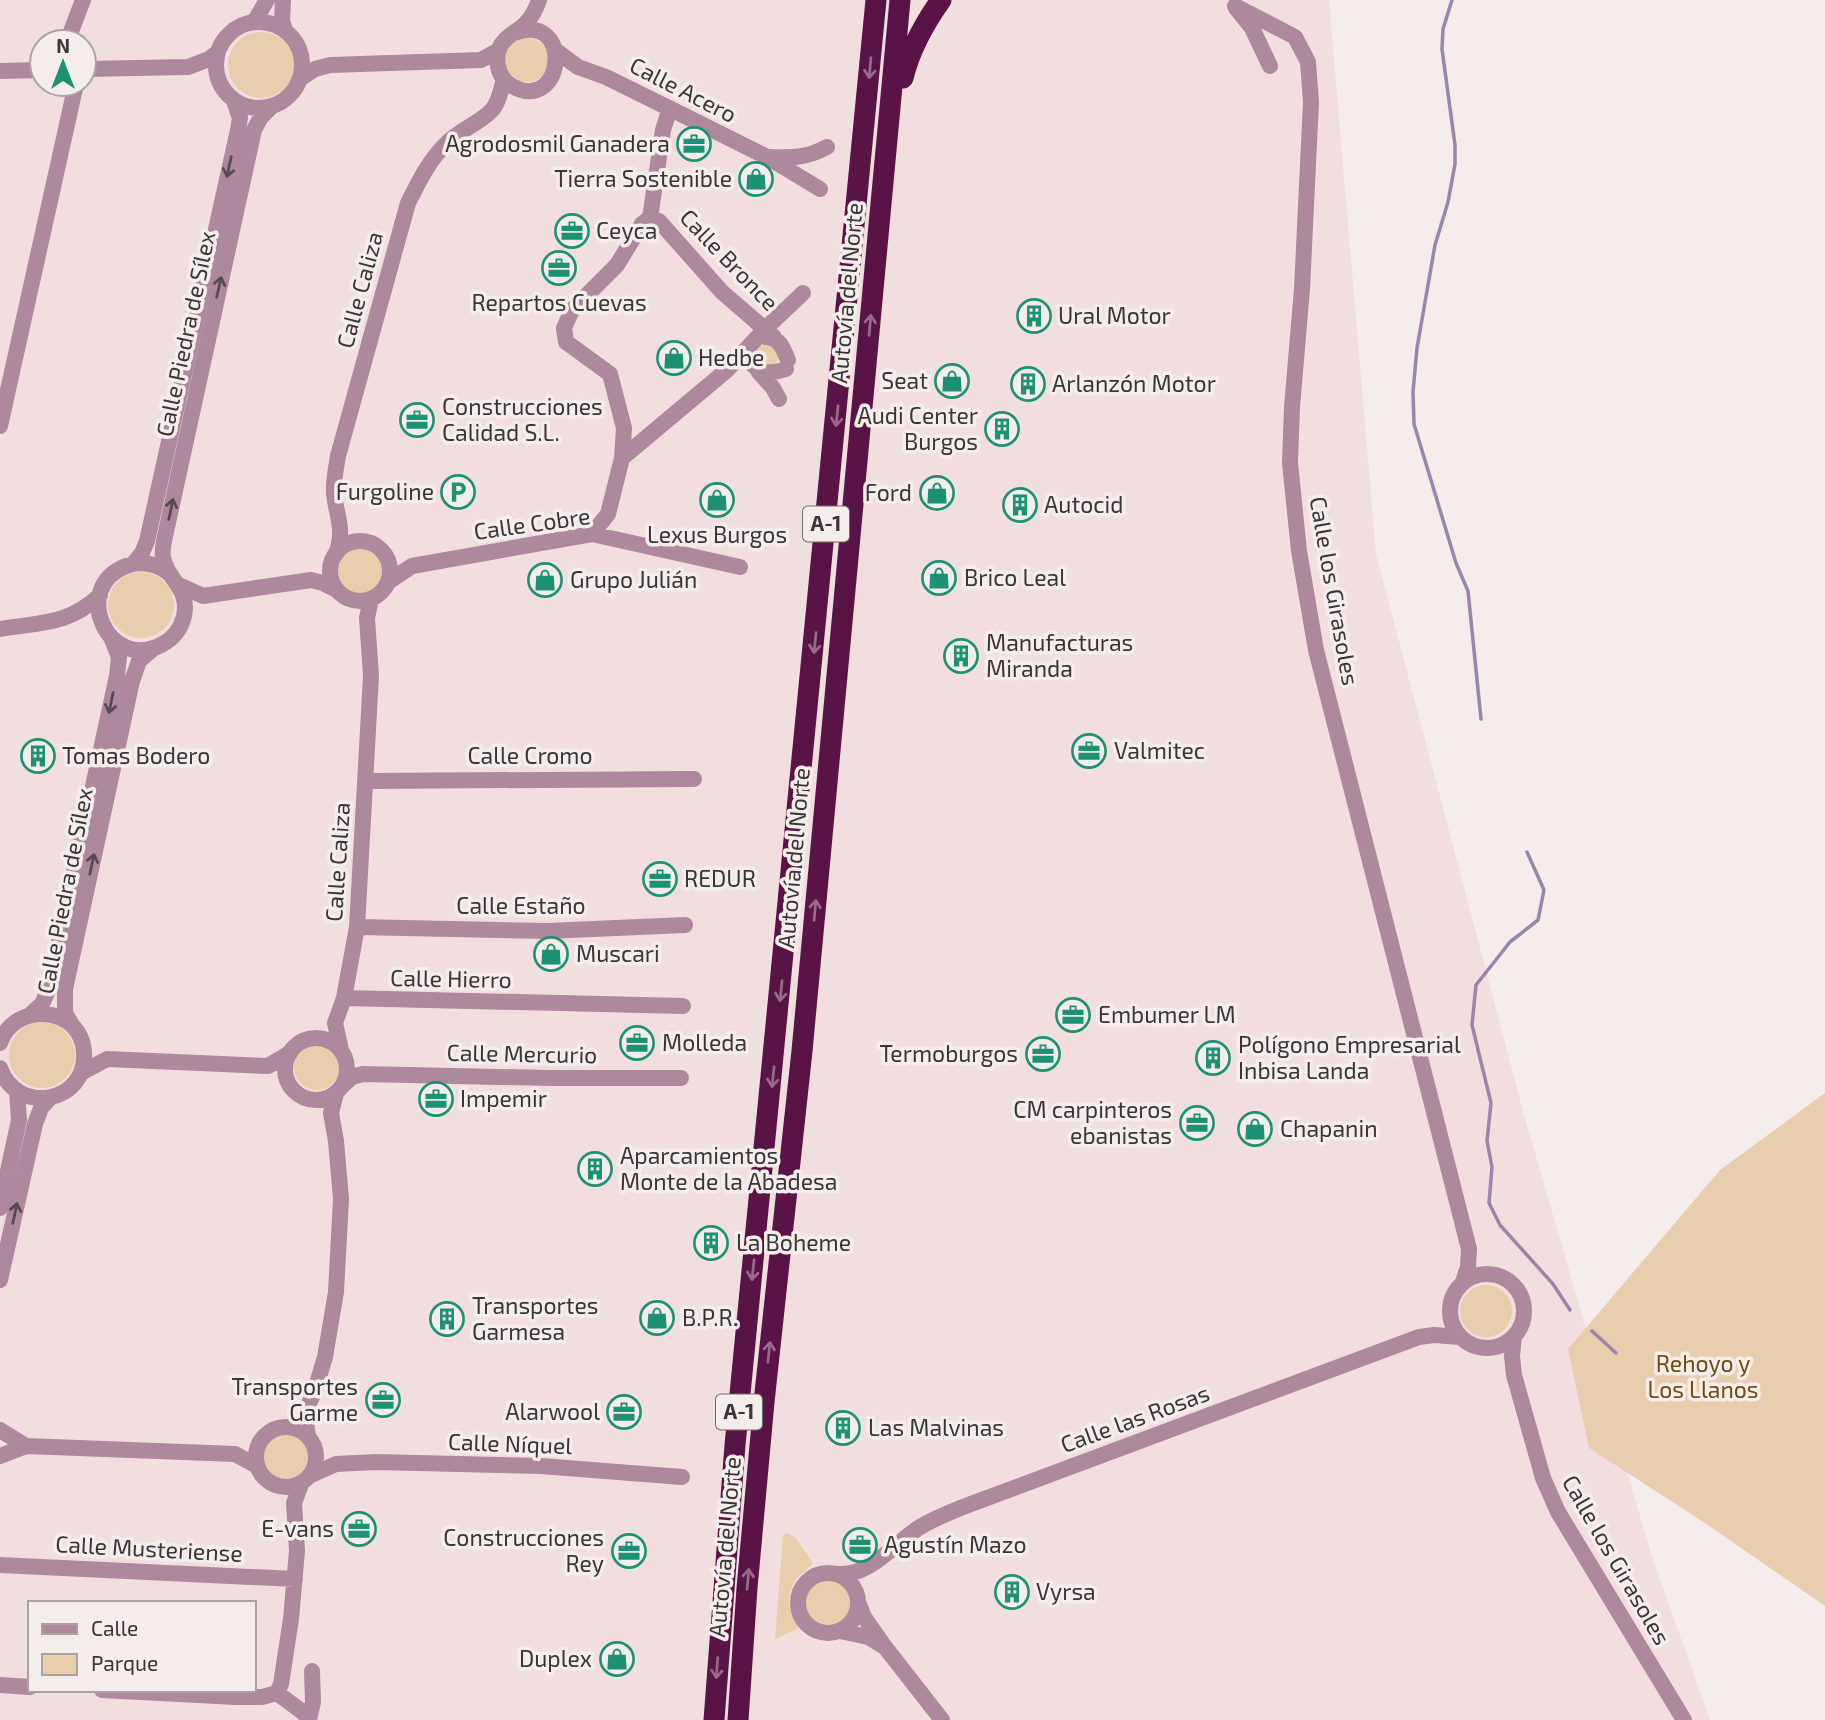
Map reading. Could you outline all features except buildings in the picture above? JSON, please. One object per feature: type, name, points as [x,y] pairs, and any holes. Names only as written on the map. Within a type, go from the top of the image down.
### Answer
[{"type":"highway","name":"Autovía del Norte","points":[[714,1717],[735,1445],[876,0]]},
{"type":"highway","name":"Autovía del Norte","points":[[738,1720],[764,1402],[802,1051],[900,0]]},
{"type":"highway","points":[[887,148],[907,59],[925,22],[941,0]]},
{"type":"street","points":[[72,28],[83,0]]},
{"type":"street","points":[[254,22],[267,0]]},
{"type":"street","points":[[283,0],[282,21],[285,30],[299,48],[330,65]]},
{"type":"street","points":[[1232,3],[1252,28],[1270,66]]},
{"type":"street","name":"Calle los Girasoles","points":[[1232,3],[1295,37],[1308,62],[1311,102],[1291,452],[1299,551],[1316,650],[1469,1249],[1464,1282]]},
{"type":"street","points":[[503,77],[497,63],[499,50],[505,40],[525,25],[537,5]]},
{"type":"street","points":[[537,5],[542,34],[555,50],[556,68],[551,79]]},
{"type":"street","points":[[285,30],[267,22],[254,22],[242,25],[229,34],[218,53],[216,68],[225,92],[234,101],[255,108],[271,107],[290,95],[301,78],[315,69],[330,65],[481,60],[499,50]]},
{"type":"street","points":[[514,33],[528,30],[542,34]]},
{"type":"street","points":[[299,48],[303,64],[301,78]]},
{"type":"street","name":"Calle Acero","points":[[555,50],[578,67],[606,77],[670,108],[767,157],[820,189]]},
{"type":"street","points":[[98,69],[188,67],[218,53]]},
{"type":"street","points":[[481,60],[511,86],[525,90],[538,88],[578,67]]},
{"type":"street","points":[[188,67],[219,80]]},
{"type":"street","points":[[0,71],[28,70]]},
{"type":"street","name":"Calle Caliza","points":[[333,559],[340,541],[341,526],[334,494],[338,456],[408,203],[434,156],[459,132],[491,111],[498,99],[503,77]]},
{"type":"street","name":"Calle Caliza","points":[[498,99],[525,90]]},
{"type":"street","points":[[0,426],[73,98]]},
{"type":"street","name":"Calle Piedra de Sílex","points":[[133,564],[147,541],[238,130],[240,118],[234,101]]},
{"type":"street","name":"Calle Piedra de Sílex","points":[[175,580],[163,557],[167,527],[254,130],[271,107]]},
{"type":"street","points":[[592,534],[608,514],[622,458],[624,428],[610,374],[566,342],[564,328],[572,310],[617,265],[642,223],[650,218],[663,130],[670,108]]},
{"type":"street","name":"Calle Acero","points":[[767,157],[800,158],[812,155],[827,146]]},
{"type":"street","name":"Calle Bronce","points":[[650,218],[659,221],[760,338],[783,346],[787,364],[770,374],[755,369]]},
{"type":"street","points":[[622,458],[727,370],[803,293]]},
{"type":"street","points":[[760,338],[747,357],[774,388],[779,399]]},
{"type":"street","points":[[727,370],[741,364],[755,369]]},
{"type":"street","points":[[624,428],[636,435],[649,435]]},
{"type":"street","points":[[341,526],[377,546],[390,566],[388,582],[380,594],[371,599],[351,600]]},
{"type":"street","name":"Calle Cobre","points":[[388,582],[412,566],[592,534],[740,568]]},
{"type":"street","points":[[0,629],[69,618],[85,609],[100,595],[112,575],[133,564],[156,565],[203,596],[311,580],[322,574],[348,544],[364,541]]},
{"type":"street","points":[[386,556],[412,566]]},
{"type":"street","points":[[333,559],[330,575],[337,590]]},
{"type":"street","points":[[175,580],[185,601],[184,617]]},
{"type":"street","points":[[311,580],[337,590],[351,600],[367,618]]},
{"type":"street","points":[[100,595],[98,609],[107,632]]},
{"type":"street","points":[[69,618],[107,632],[128,648],[154,648],[173,637],[184,617],[203,596]]},
{"type":"street","name":"Calle Caliza","points":[[335,1024],[344,998],[357,927],[371,676],[367,618],[371,599]]},
{"type":"street","name":"Calle Piedra de Sílex","points":[[32,1013],[42,1004],[49,988],[117,676],[119,657],[107,632]]},
{"type":"street","name":"Calle Piedra de Sílex","points":[[72,1025],[65,1013],[65,989],[129,694],[139,661],[154,648]]},
{"type":"street","name":"Calle Cromo","points":[[366,781],[694,779]]},
{"type":"street","name":"Calle Estaño","points":[[357,927],[547,931],[685,925]]},
{"type":"street","name":"Calle Hierro","points":[[344,998],[683,1006]]},
{"type":"street","points":[[0,1040],[13,1022],[32,1013],[54,1015],[72,1025],[82,1040],[107,1059]]},
{"type":"street","points":[[268,1066],[290,1053],[299,1043],[325,1032],[335,1024],[347,1070],[331,1113],[341,1199],[336,1292],[325,1357],[305,1413],[316,1458],[294,1503],[298,1549],[286,1654],[277,1693]]},
{"type":"street","points":[[307,1098],[319,1100],[339,1089],[352,1077],[363,1074],[342,1052],[325,1040],[313,1038]]},
{"type":"street","points":[[0,1070],[7,1083],[16,1091],[38,1099],[50,1098],[63,1093],[74,1084],[81,1073],[84,1062],[82,1040]]},
{"type":"street","points":[[287,1080],[285,1066],[290,1053]]},
{"type":"street","points":[[81,1073],[107,1059],[268,1066],[279,1072],[293,1090],[331,1113]]},
{"type":"street","name":"Calle Mercurio","points":[[363,1074],[550,1079],[681,1078]]},
{"type":"street","points":[[0,1208],[19,1120],[16,1091]]},
{"type":"street","points":[[0,1280],[35,1124],[41,1108],[50,1098]]},
{"type":"street","name":"Calle los Girasoles","points":[[1469,1249],[1480,1264],[1494,1275]]},
{"type":"street","points":[[1478,1275],[1494,1275],[1514,1286],[1524,1307],[1523,1319],[1514,1336],[1496,1347],[1485,1348],[1460,1337],[1450,1316],[1450,1305],[1457,1289],[1464,1282],[1478,1275]]},
{"type":"street","name":"Calle las Rosas","points":[[1419,1337],[1450,1305]]},
{"type":"street","name":"Calle los Girasoles","points":[[1514,1336],[1514,1375],[1544,1478],[1558,1512],[1684,1720]]},
{"type":"street","name":"Calle las Rosas","points":[[839,1574],[850,1575],[876,1561],[919,1527],[942,1516],[1419,1337],[1460,1337]]},
{"type":"street","points":[[1485,1348],[1514,1375]]},
{"type":"street","points":[[235,1454],[259,1443],[268,1433],[305,1413]]},
{"type":"street","points":[[281,1427],[296,1429],[310,1439],[322,1456],[336,1464]]},
{"type":"street","points":[[0,1430],[26,1446]]},
{"type":"street","points":[[259,1443],[257,1466],[262,1476],[294,1503]]},
{"type":"street","points":[[0,1456],[26,1446],[235,1454],[257,1466]]},
{"type":"street","name":"Calle Níquel","points":[[305,1479],[336,1464],[376,1462],[541,1466],[682,1477]]},
{"type":"street","points":[[276,1486],[290,1487],[305,1479]]},
{"type":"street","name":"Calle las Rosas","points":[[858,1600],[862,1585],[876,1561]]},
{"type":"street","name":"Calle Musteriense","points":[[0,1565],[295,1579]]},
{"type":"street","points":[[885,1647],[868,1637],[840,1631],[824,1633],[807,1626],[797,1607],[801,1587],[808,1579],[828,1572],[839,1574],[848,1580],[855,1588],[864,1617],[942,1720]]},
{"type":"street","points":[[840,1631],[853,1619],[858,1600]]},
{"type":"street","points":[[309,1720],[313,1702],[313,1671]]},
{"type":"street","points":[[0,1685],[28,1687]]},
{"type":"street","points":[[140,1692],[236,1697],[277,1693],[304,1713],[309,1720]]},
{"type":"shaded area","points":[[0,0],[1329,0],[1376,554],[1523,1111],[1651,1554],[1710,1720],[0,1720]]},
{"type":"green space","points":[[254,32],[268,32],[280,37],[289,46],[294,65],[292,78],[285,89],[268,98],[254,98],[242,93],[233,84],[228,72],[228,58],[233,46],[242,37]]},
{"type":"green space","points":[[527,38],[536,39],[543,44],[548,51],[548,69],[543,76],[536,81],[527,82],[518,81],[511,76],[506,69],[505,60],[506,51],[511,44],[518,39]]},
{"type":"green space","points":[[759,342],[773,342],[779,358],[774,365],[758,365],[753,349]]},
{"type":"green space","points":[[360,548],[377,554],[383,571],[377,588],[360,594],[343,588],[337,571],[343,554]]},
{"type":"green space","points":[[141,572],[154,574],[164,582],[172,592],[172,618],[164,628],[154,636],[141,638],[128,636],[118,628],[110,618],[108,605],[110,592],[118,582],[128,574]]},
{"type":"green space","points":[[42,1022],[55,1025],[65,1032],[72,1042],[75,1055],[72,1068],[65,1078],[55,1085],[42,1088],[29,1085],[19,1078],[12,1068],[9,1055],[12,1042],[19,1032],[29,1025]]},
{"type":"green space","points":[[317,1044],[333,1051],[340,1067],[333,1083],[317,1090],[301,1083],[294,1067],[301,1051]]},
{"type":"green space","name":"Rehoyo y Los Llanos","points":[[1825,1093],[1825,1606],[1705,1523],[1589,1448],[1568,1349],[1720,1170]]},
{"type":"green space","points":[[1486,1285],[1496,1287],[1504,1293],[1510,1301],[1510,1321],[1504,1329],[1496,1335],[1486,1337],[1476,1335],[1468,1329],[1462,1321],[1460,1311],[1462,1301],[1468,1293],[1476,1287]]},
{"type":"green space","points":[[285,1433],[294,1434],[301,1440],[307,1447],[307,1465],[301,1472],[294,1478],[285,1479],[276,1478],[269,1472],[263,1465],[262,1456],[263,1447],[269,1440],[276,1434]]},
{"type":"green space","points":[[787,1533],[795,1537],[813,1563],[796,1579],[791,1591],[791,1611],[799,1628],[775,1639],[783,1535]]},
{"type":"green space","points":[[827,1580],[843,1587],[850,1603],[843,1619],[827,1626],[811,1619],[804,1603],[811,1587]]},
{"type":"waterway","points":[[1452,0],[1443,29],[1442,49],[1455,145],[1455,164],[1448,202],[1435,245],[1417,348],[1413,392],[1414,424],[1456,563],[1468,591],[1481,719]]},
{"type":"waterway","points":[[1527,852],[1544,890],[1538,920],[1510,942],[1476,985],[1472,1025],[1491,1103],[1487,1141],[1492,1167],[1489,1203],[1500,1225],[1553,1284],[1570,1310]]},
{"type":"waterway","points":[[1592,1331],[1616,1353]]},
{"type":"place","name":"Agrodosmil Ganadera","points":[[694,144]]},
{"type":"place","name":"Tierra Sostenible","points":[[756,179]]},
{"type":"place","name":"Ceyca","points":[[572,231]]},
{"type":"place","name":"Repartos Cuevas","points":[[559,268]]},
{"type":"place","name":"Ural Motor","points":[[1034,316]]},
{"type":"place","name":"Hedbe","points":[[674,358]]},
{"type":"place","name":"Seat","points":[[952,381]]},
{"type":"place","name":"Arlanzón Motor","points":[[1028,384]]},
{"type":"place","name":"Construcciones Calidad S.L.","points":[[417,420]]},
{"type":"place","name":"Audi Center Burgos","points":[[1002,429]]},
{"type":"place","name":"Furgoline","points":[[458,492]]},
{"type":"place","name":"Ford","points":[[937,493]]},
{"type":"place","name":"Lexus Burgos","points":[[717,500]]},
{"type":"place","name":"Autocid","points":[[1020,505]]},
{"type":"place","name":"Brico Leal","points":[[939,578]]},
{"type":"place","name":"Grupo Julián","points":[[545,580]]},
{"type":"place","name":"Manufacturas Miranda","points":[[961,656]]},
{"type":"place","name":"Valmitec","points":[[1089,751]]},
{"type":"place","name":"Tomas Bodero","points":[[38,756]]},
{"type":"place","name":"REDUR","points":[[660,879]]},
{"type":"place","name":"Muscari","points":[[551,954]]},
{"type":"place","name":"Embumer LM","points":[[1073,1015]]},
{"type":"place","name":"Molleda","points":[[637,1043]]},
{"type":"place","name":"Termoburgos","points":[[1043,1054]]},
{"type":"place","name":"Polígono Empresarial Inbisa Landa","points":[[1213,1058]]},
{"type":"place","name":"Impemir","points":[[436,1099]]},
{"type":"place","name":"CM carpinteros ebanistas","points":[[1197,1123]]},
{"type":"place","name":"Chapanin","points":[[1255,1129]]},
{"type":"place","name":"Aparcamientos Monte de la Abadesa","points":[[595,1169]]},
{"type":"place","name":"La Boheme","points":[[711,1243]]},
{"type":"place","name":"B.P.R.","points":[[657,1318]]},
{"type":"place","name":"Transportes Garmesa","points":[[447,1319]]},
{"type":"place","name":"Transportes Garme","points":[[383,1400]]},
{"type":"place","name":"Alarwool","points":[[624,1412]]},
{"type":"place","name":"Las Malvinas","points":[[843,1428]]},
{"type":"place","name":"E-vans","points":[[359,1529]]},
{"type":"place","name":"Agustín Mazo","points":[[860,1545]]},
{"type":"place","name":"Construcciones Rey","points":[[629,1551]]},
{"type":"place","name":"Vyrsa","points":[[1012,1592]]},
{"type":"place","name":"Duplex","points":[[617,1659]]}]
